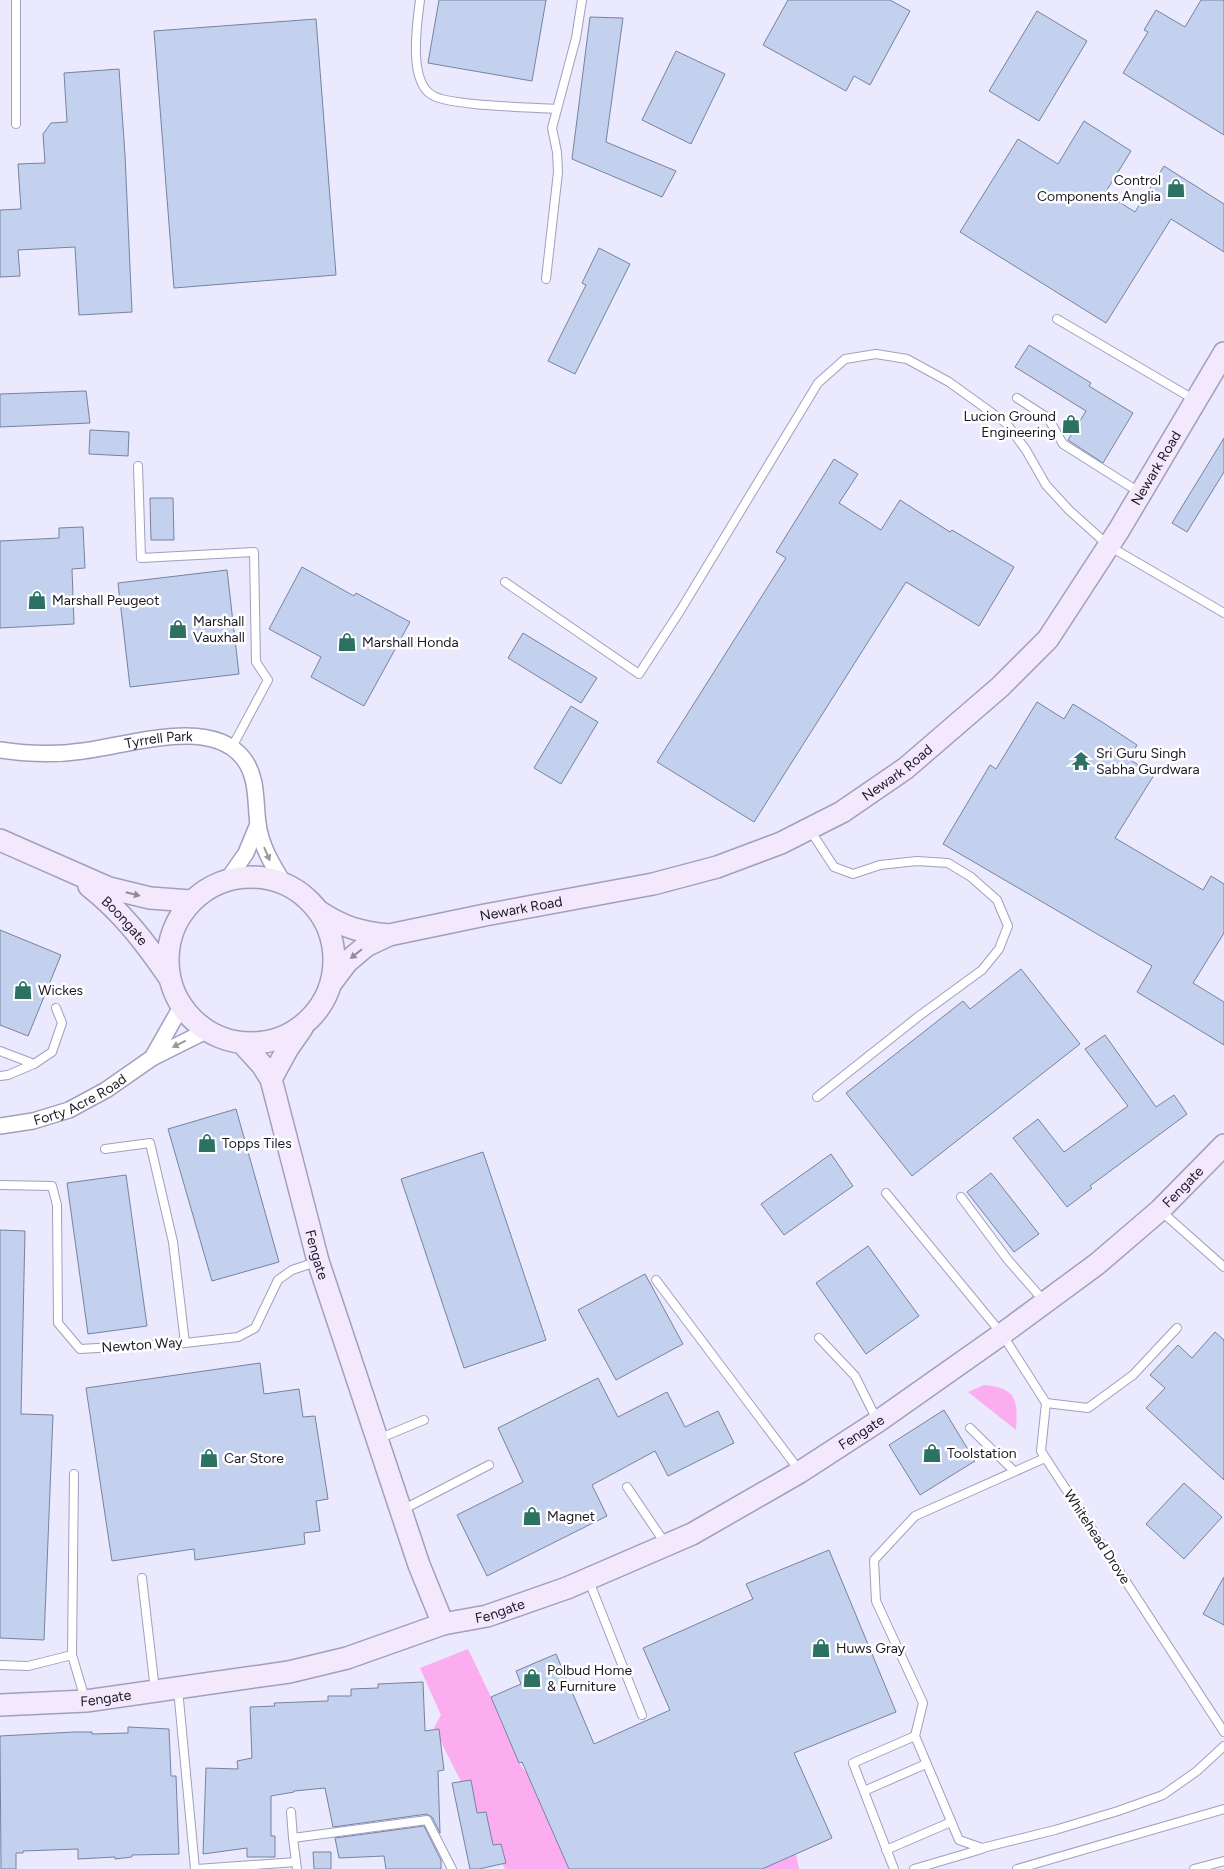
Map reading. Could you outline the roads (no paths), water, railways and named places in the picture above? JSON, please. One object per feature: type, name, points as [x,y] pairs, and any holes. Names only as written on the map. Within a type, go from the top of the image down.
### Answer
[{"type":"street","name":"Newark Road","points":[[332,982],[347,962],[366,946],[389,935],[468,918],[653,884],[718,867],[781,843],[842,812],[906,768],[1000,688],[1048,639],[1109,546],[1224,352]]},
{"type":"street","name":"Tyrrell Park","points":[[0,750],[46,754],[83,752],[185,735],[206,738],[227,745],[243,758],[252,776],[257,796],[258,824]]},
{"type":"street","points":[[228,879],[246,853],[258,824]]},
{"type":"street","points":[[258,824],[266,855],[283,882]]},
{"type":"street","name":"Boongate","points":[[0,840],[109,888],[150,898],[191,901]]},
{"type":"street","name":"Boongate","points":[[71,872],[109,902],[141,937],[169,977]]},
{"type":"street","points":[[271,1079],[288,1048],[326,998],[332,982],[335,958],[331,934],[320,912],[304,895],[283,882],[256,876],[228,879],[208,888],[191,901],[178,917],[170,936],[167,957],[169,977],[174,993],[192,1020],[206,1031],[224,1039],[242,1043],[264,1042],[286,1036],[305,1024]]},
{"type":"street","name":"Newark Road","points":[[320,912],[341,925],[365,933],[389,935]]},
{"type":"street","points":[[152,1058],[182,1007]]},
{"type":"street","name":"Forty Acre Road","points":[[0,1126],[33,1122],[69,1110],[106,1090],[152,1058],[206,1031]]},
{"type":"street","name":"Fengate","points":[[242,1043],[262,1064],[271,1079],[318,1261],[419,1565],[443,1624]]},
{"type":"street","name":"Fengate","points":[[0,1705],[86,1701],[156,1692],[289,1672],[347,1658],[443,1624],[487,1616],[567,1588],[692,1534],[800,1472],[877,1422],[1045,1303],[1097,1264],[1160,1210],[1224,1146]]},
{"type":"lane","points":[[16,0],[16,124]]},
{"type":"lane","points":[[420,0],[415,39],[417,67],[422,83],[431,95],[449,101],[557,109]]},
{"type":"lane","points":[[546,279],[558,172],[557,152],[552,128],[576,38],[582,0]]},
{"type":"lane","points":[[1057,319],[1195,400]]},
{"type":"lane","points":[[504,582],[638,674],[680,611],[818,383],[845,359],[876,354],[907,359],[949,382],[1006,423],[1026,450],[1046,485],[1069,510],[1109,546],[1224,613]]},
{"type":"lane","points":[[1017,398],[1048,418],[1063,444],[1140,494]]},
{"type":"lane","points":[[138,466],[141,558],[254,552],[256,662],[268,680],[231,749]]},
{"type":"lane","points":[[809,829],[834,867],[853,874],[880,865],[917,861],[948,863],[971,877],[997,900],[1008,926],[1000,949],[982,970],[816,1096]]},
{"type":"lane","points":[[0,1076],[8,1075],[34,1064],[52,1052],[62,1023],[56,1008]]},
{"type":"lane","points":[[0,1051],[34,1064]]},
{"type":"lane","points":[[105,1149],[150,1143],[173,1242],[185,1343]]},
{"type":"lane","name":"Newton Way","points":[[0,1185],[52,1186],[57,1205],[58,1323],[80,1349],[185,1343],[238,1337],[255,1328],[278,1280],[292,1270],[318,1261]]},
{"type":"lane","points":[[886,1193],[1002,1334],[1046,1403],[1088,1408],[1133,1375],[1177,1328]]},
{"type":"lane","points":[[961,1197],[1008,1260],[1045,1303]]},
{"type":"lane","points":[[1160,1210],[1224,1267]]},
{"type":"lane","points":[[656,1280],[800,1472]]},
{"type":"lane","points":[[818,1338],[855,1376],[877,1422]]},
{"type":"lane","name":"Whitehead Drove","points":[[1046,1403],[1041,1451],[1224,1732]]},
{"type":"lane","points":[[377,1440],[424,1420]]},
{"type":"lane","points":[[970,1428],[1014,1471]]},
{"type":"lane","points":[[982,1848],[959,1840],[915,1736],[923,1703],[876,1601],[874,1560],[915,1516],[1045,1458]]},
{"type":"lane","points":[[401,1511],[489,1465]]},
{"type":"lane","points":[[74,1474],[72,1655],[86,1701]]},
{"type":"lane","points":[[627,1487],[666,1545]]},
{"type":"lane","points":[[142,1578],[156,1692]]},
{"type":"lane","points":[[588,1579],[642,1714]]},
{"type":"lane","points":[[0,1665],[28,1666],[72,1655]]},
{"type":"lane","points":[[178,1689],[196,1869],[296,1865],[291,1812]]},
{"type":"lane","points":[[894,1869],[853,1763],[915,1736]]},
{"type":"lane","points":[[914,1869],[982,1848],[1055,1830],[1164,1795],[1197,1771],[1224,1746]]},
{"type":"lane","points":[[864,1791],[926,1764]]},
{"type":"lane","points":[[1017,1869],[1224,1809]]},
{"type":"lane","points":[[293,1838],[427,1820],[452,1869]]},
{"type":"lane","points":[[886,1850],[951,1822]]},
{"type":"lane","points":[[1194,1869],[1224,1861]]},
{"type":"place","name":"Control Components Anglia","points":[[1176,188]]},
{"type":"place","name":"Lucion Ground Engineering","points":[[1071,424]]},
{"type":"place","name":"Marshall Peugeot","points":[[37,600]]},
{"type":"place","name":"Marshall Vauxhall","points":[[178,629]]},
{"type":"place","name":"Marshall Honda","points":[[347,642]]},
{"type":"place","name":"Sri Guru Singh Sabha Gurdwara","points":[[1081,761]]},
{"type":"place","name":"Wickes","points":[[23,990]]},
{"type":"place","name":"Topps Tiles","points":[[207,1143]]},
{"type":"place","name":"Toolstation","points":[[932,1453]]},
{"type":"place","name":"Car Store","points":[[209,1458]]},
{"type":"place","name":"Magnet","points":[[532,1516]]},
{"type":"place","name":"Huws Gray","points":[[821,1648]]},
{"type":"place","name":"Polbud Home & Furniture","points":[[532,1678]]}]
